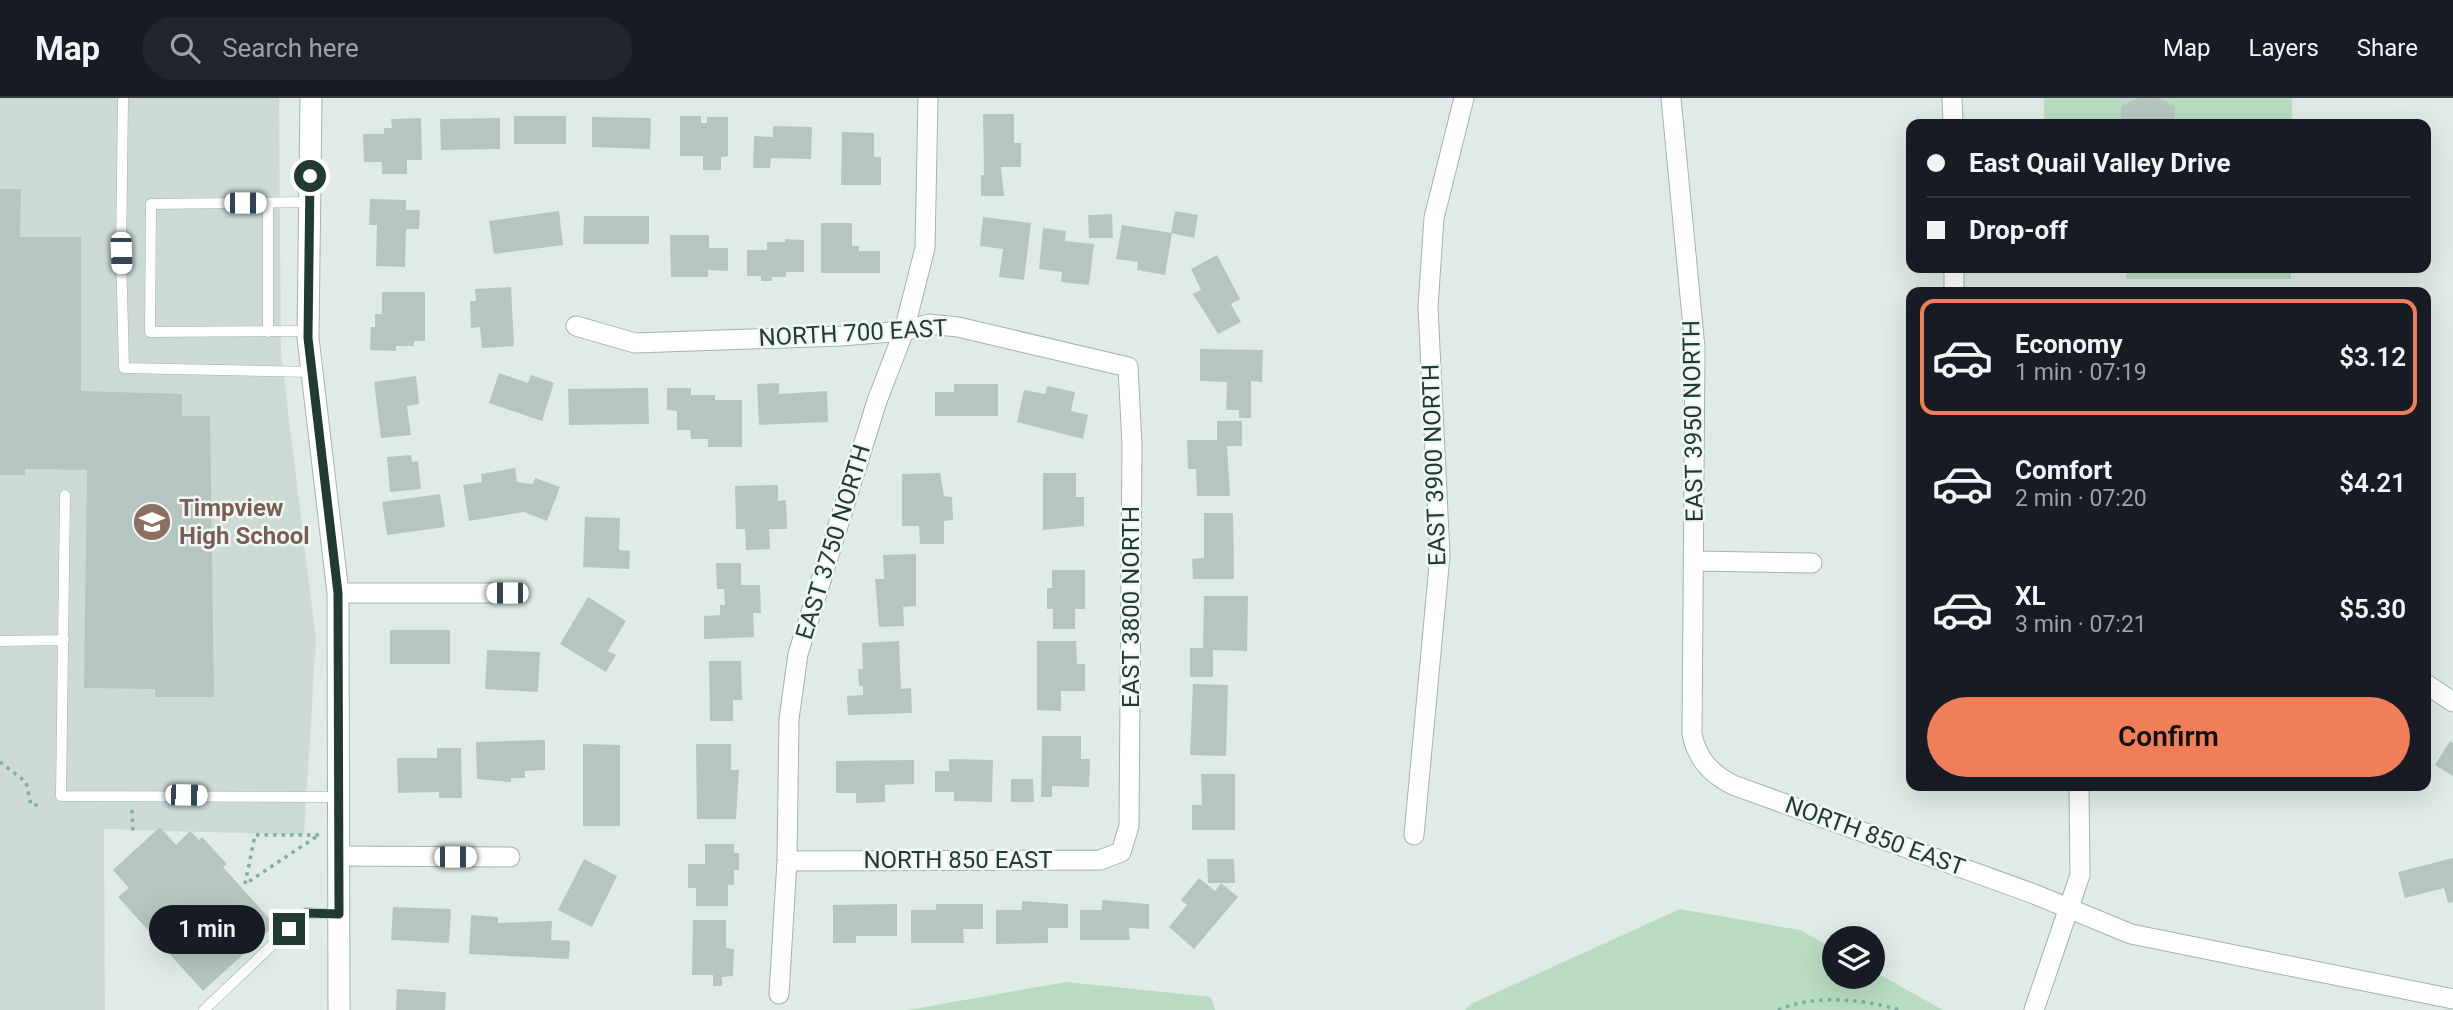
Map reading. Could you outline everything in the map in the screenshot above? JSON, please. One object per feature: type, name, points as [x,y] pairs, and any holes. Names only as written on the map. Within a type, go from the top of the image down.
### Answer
[{"type":"street","points":[[311,98],[308,331],[338,593],[339,797],[332,842],[339,914],[339,1010]]},
{"type":"street","name":"EAST 3750 NORTH","points":[[779,995],[786,861],[789,719],[798,654],[877,401],[904,331],[925,248],[928,98]]},
{"type":"street","name":"EAST 3900 NORTH","points":[[1414,835],[1440,555],[1427,307],[1434,218],[1464,98]]},
{"type":"street","name":"EAST 3950 NORTH","points":[[1671,98],[1695,348],[1694,745]]},
{"type":"street","points":[[1952,98],[1953,119]]},
{"type":"street","name":"NORTH 700 EAST","points":[[576,326],[635,343],[904,331],[929,324],[958,327],[1128,367]]},
{"type":"street","name":"EAST 3800 NORTH","points":[[1123,846],[1129,826],[1132,445],[1128,367]]},
{"type":"street","points":[[1695,561],[1812,563]]},
{"type":"street","points":[[338,593],[507,593]]},
{"type":"street","points":[[2431,687],[2453,702]]},
{"type":"street","name":"NORTH 850 EAST","points":[[1694,745],[1701,760],[1714,774],[1733,785],[2034,894],[2131,934],[2453,999]]},
{"type":"street","points":[[2035,1010],[2048,964],[2070,911],[2080,875],[2079,791]]},
{"type":"street","points":[[332,842],[510,857]]},
{"type":"street","name":"NORTH 850 EAST","points":[[786,861],[1100,860],[1121,852],[1123,846]]},
{"type":"lane","points":[[123,98],[121,253],[124,368],[312,372]]},
{"type":"lane","points":[[308,331],[150,332],[151,204],[309,202]]},
{"type":"lane","points":[[268,203],[268,332]]},
{"type":"lane","points":[[65,495],[61,796],[339,797]]},
{"type":"lane","points":[[0,641],[64,640]]},
{"type":"lane","points":[[204,1010],[306,913],[339,914]]},
{"type":"path","points":[[0,762],[26,782],[31,805],[40,805]]},
{"type":"path","points":[[132,810],[133,832]]},
{"type":"path","points":[[255,835],[332,842],[309,842],[245,884],[255,835]]},
{"type":"path","points":[[1778,1010],[1818,1000],[1867,1001],[1900,1010]]},
{"type":"shaded area","name":"Timpview High School","points":[[0,98],[279,98],[281,353],[316,640],[304,835],[104,829],[105,1010],[0,1010]]},
{"type":"green space","points":[[2044,98],[2137,98],[2121,106],[2120,119],[2044,119]]},
{"type":"green space","points":[[2159,98],[2292,98],[2292,119],[2174,119],[2174,106]]},
{"type":"green space","points":[[2127,273],[2291,273],[2291,279],[2126,279]]},
{"type":"green space","points":[[1680,909],[1800,930],[1822,942],[1822,989],[1885,989],[1885,978],[1943,1010],[1465,1010],[1471,1004]]},
{"type":"green space","points":[[1066,982],[1211,997],[1215,1010],[908,1010]]},
{"type":"building","points":[[2137,98],[2159,98],[2175,106],[2174,119],[2120,119],[2121,106]]},
{"type":"building","points":[[983,114],[1014,114],[1014,143],[1021,143],[1021,167],[1001,167],[1004,196],[981,196],[981,175],[984,175]]},
{"type":"building","points":[[514,116],[566,116],[566,144],[514,144]]},
{"type":"building","points":[[680,116],[701,116],[701,123],[707,123],[707,117],[728,117],[728,156],[721,157],[721,170],[703,170],[703,156],[680,156]]},
{"type":"building","points":[[592,117],[651,118],[650,149],[592,147]]},
{"type":"building","points":[[421,118],[422,160],[407,160],[407,174],[382,174],[382,162],[364,162],[363,134],[384,134],[384,128],[392,128],[391,119]]},
{"type":"building","points":[[500,118],[500,149],[441,150],[440,119]]},
{"type":"building","points":[[773,126],[812,127],[811,159],[771,158],[770,168],[753,168],[754,136],[773,137]]},
{"type":"building","points":[[842,132],[874,133],[874,157],[881,157],[881,185],[841,185]]},
{"type":"building","name":"Timpview High School","points":[[0,189],[21,189],[20,237],[81,237],[81,391],[182,394],[182,416],[210,416],[214,697],[155,697],[155,689],[84,688],[87,470],[25,469],[25,475],[0,475]]},
{"type":"building","points":[[370,199],[406,200],[406,210],[420,210],[419,229],[406,229],[405,267],[376,266],[377,225],[369,225]]},
{"type":"building","points":[[559,211],[563,245],[494,254],[489,221]]},
{"type":"building","points":[[1175,211],[1198,215],[1194,238],[1171,233]]},
{"type":"building","points":[[1112,214],[1113,238],[1089,238],[1088,215]]},
{"type":"building","points":[[584,216],[649,216],[649,244],[583,244]]},
{"type":"building","points":[[983,217],[1031,223],[1024,280],[999,277],[1003,249],[980,246]]},
{"type":"building","points":[[821,223],[852,223],[852,246],[859,246],[859,251],[880,251],[880,273],[821,273]]},
{"type":"building","points":[[1122,225],[1172,233],[1165,275],[1137,270],[1138,262],[1116,259]]},
{"type":"building","points":[[1043,228],[1066,231],[1065,241],[1094,244],[1089,285],[1061,282],[1062,272],[1039,269]]},
{"type":"building","points":[[670,235],[709,235],[709,248],[728,248],[728,271],[708,270],[708,277],[671,277]]},
{"type":"building","points":[[785,239],[804,240],[804,272],[786,272],[786,277],[772,277],[772,281],[761,281],[761,276],[747,276],[747,250],[767,250],[767,242],[785,242]]},
{"type":"building","points":[[1217,255],[1240,299],[1231,304],[1241,322],[1218,334],[1193,294],[1201,290],[1191,269]]},
{"type":"building","points":[[511,287],[514,346],[482,348],[480,327],[471,328],[470,301],[476,301],[475,289]]},
{"type":"building","points":[[382,292],[425,292],[425,341],[414,341],[414,346],[396,346],[396,351],[370,350],[371,327],[375,327],[375,314],[382,314]]},
{"type":"building","points":[[1200,349],[1263,350],[1262,382],[1251,381],[1251,418],[1239,418],[1239,410],[1226,410],[1227,382],[1200,381]]},
{"type":"building","points":[[499,373],[528,383],[531,375],[554,383],[542,421],[489,403]]},
{"type":"building","points":[[416,376],[419,404],[407,406],[411,435],[381,438],[374,382]]},
{"type":"building","points":[[779,383],[779,394],[827,391],[828,422],[759,425],[757,384]]},
{"type":"building","points":[[954,384],[998,384],[998,416],[935,416],[935,392],[954,392]]},
{"type":"building","points":[[1047,386],[1075,392],[1071,411],[1088,415],[1083,439],[1017,422],[1024,390],[1045,394]]},
{"type":"building","points":[[648,388],[649,424],[569,425],[568,389]]},
{"type":"building","points":[[667,388],[691,388],[691,395],[715,395],[715,400],[742,400],[742,447],[708,447],[708,439],[691,439],[690,430],[677,430],[677,411],[667,410]]},
{"type":"building","points":[[1217,421],[1242,421],[1242,446],[1227,446],[1230,496],[1197,496],[1196,469],[1188,469],[1187,440],[1217,440]]},
{"type":"building","points":[[411,455],[412,462],[418,461],[421,489],[390,492],[387,457]]},
{"type":"building","points":[[515,468],[517,482],[533,484],[535,478],[560,487],[547,521],[524,512],[469,521],[463,485],[482,482],[481,474]]},
{"type":"building","points":[[940,473],[944,496],[952,497],[953,520],[944,521],[944,544],[920,544],[919,526],[902,526],[902,474]]},
{"type":"building","points":[[1043,473],[1076,473],[1076,497],[1084,497],[1084,526],[1043,530]]},
{"type":"building","points":[[778,485],[778,501],[786,500],[787,529],[769,529],[770,549],[746,550],[745,529],[736,529],[735,486]]},
{"type":"building","points":[[440,494],[445,527],[387,535],[382,502]]},
{"type":"building","points":[[1204,513],[1233,513],[1234,579],[1193,579],[1192,559],[1204,558]]},
{"type":"building","points":[[585,517],[620,518],[619,550],[630,551],[629,569],[583,567]]},
{"type":"building","points":[[916,554],[916,606],[903,607],[904,626],[879,627],[875,579],[884,579],[883,555]]},
{"type":"building","points":[[716,563],[741,563],[741,585],[760,585],[761,613],[753,613],[754,637],[704,639],[704,616],[720,615],[720,605],[725,605],[724,589],[717,589]]},
{"type":"building","points":[[1052,570],[1085,570],[1085,609],[1075,609],[1075,629],[1053,629],[1053,609],[1047,609],[1047,588],[1052,588]]},
{"type":"building","points":[[1204,596],[1248,596],[1247,651],[1213,650],[1213,677],[1190,677],[1190,648],[1203,648]]},
{"type":"building","points":[[588,597],[626,621],[608,651],[616,655],[606,672],[560,644]]},
{"type":"building","points":[[390,630],[450,630],[450,664],[390,664]]},
{"type":"building","points":[[899,641],[901,689],[911,688],[912,713],[848,715],[847,696],[863,695],[863,686],[859,686],[858,669],[863,669],[862,643]]},
{"type":"building","points":[[1037,641],[1076,641],[1077,664],[1085,664],[1085,691],[1061,691],[1061,711],[1037,710]]},
{"type":"building","points":[[487,650],[540,652],[538,692],[485,689]]},
{"type":"building","points":[[709,661],[741,661],[742,700],[733,700],[733,721],[710,721]]},
{"type":"building","points":[[1193,684],[1228,685],[1226,756],[1190,755]]},
{"type":"building","points":[[1042,736],[1081,736],[1081,759],[1090,759],[1089,787],[1052,786],[1052,797],[1041,797]]},
{"type":"building","points":[[545,740],[545,770],[525,771],[525,778],[511,778],[511,782],[477,779],[476,742]]},
{"type":"building","points":[[2450,741],[2453,743],[2453,776],[2435,765]]},
{"type":"building","points":[[583,744],[620,745],[620,826],[583,826]]},
{"type":"building","points":[[696,744],[731,744],[731,770],[739,770],[736,819],[697,819]]},
{"type":"building","points":[[437,748],[461,748],[462,798],[439,798],[439,792],[398,793],[397,758],[437,758]]},
{"type":"building","points":[[949,759],[993,760],[992,802],[954,801],[954,792],[935,792],[935,771],[949,771]]},
{"type":"building","points":[[914,760],[914,784],[885,785],[885,802],[856,803],[856,793],[836,793],[836,761]]},
{"type":"building","points":[[1201,774],[1235,774],[1235,830],[1192,830],[1192,805],[1202,805]]},
{"type":"building","points":[[1011,779],[1033,779],[1034,802],[1011,802]]},
{"type":"building","points":[[160,827],[176,845],[190,831],[199,840],[202,837],[227,864],[223,867],[275,925],[203,991],[118,897],[129,888],[113,870]]},
{"type":"building","points":[[705,844],[734,844],[734,853],[739,853],[739,870],[734,870],[734,885],[728,885],[728,906],[696,906],[696,888],[688,888],[688,864],[705,864]]},
{"type":"building","points":[[2453,858],[2453,902],[2448,903],[2444,888],[2405,898],[2398,872]]},
{"type":"building","points":[[584,859],[617,876],[592,927],[558,910]]},
{"type":"building","points":[[1207,859],[1234,859],[1235,883],[1208,883]]},
{"type":"building","points":[[1199,878],[1215,891],[1221,883],[1238,897],[1194,949],[1169,927],[1187,905],[1181,900]]},
{"type":"building","points":[[1102,900],[1149,904],[1149,929],[1129,928],[1130,940],[1080,940],[1080,910],[1102,910]]},
{"type":"building","points":[[1022,901],[1068,904],[1068,928],[1048,928],[1048,943],[996,944],[996,910],[1022,910]]},
{"type":"building","points":[[897,904],[897,936],[856,936],[856,943],[833,943],[833,905]]},
{"type":"building","points":[[936,904],[983,904],[983,929],[963,929],[964,943],[911,943],[911,910],[936,910]]},
{"type":"building","points":[[393,907],[451,909],[449,943],[391,940]]},
{"type":"building","points":[[471,915],[498,917],[498,923],[552,921],[551,940],[570,941],[569,959],[469,954]]},
{"type":"building","points":[[693,920],[726,920],[726,948],[734,949],[733,976],[722,977],[722,986],[713,986],[713,975],[692,975]]},
{"type":"building","points":[[397,989],[446,992],[445,1010],[396,1010]]},
{"type":"place","name":"Timpview High School","points":[[152,522]]},
{"type":"route","points":[[289,929],[306,913],[339,914],[338,593],[308,338],[310,176]]}]
